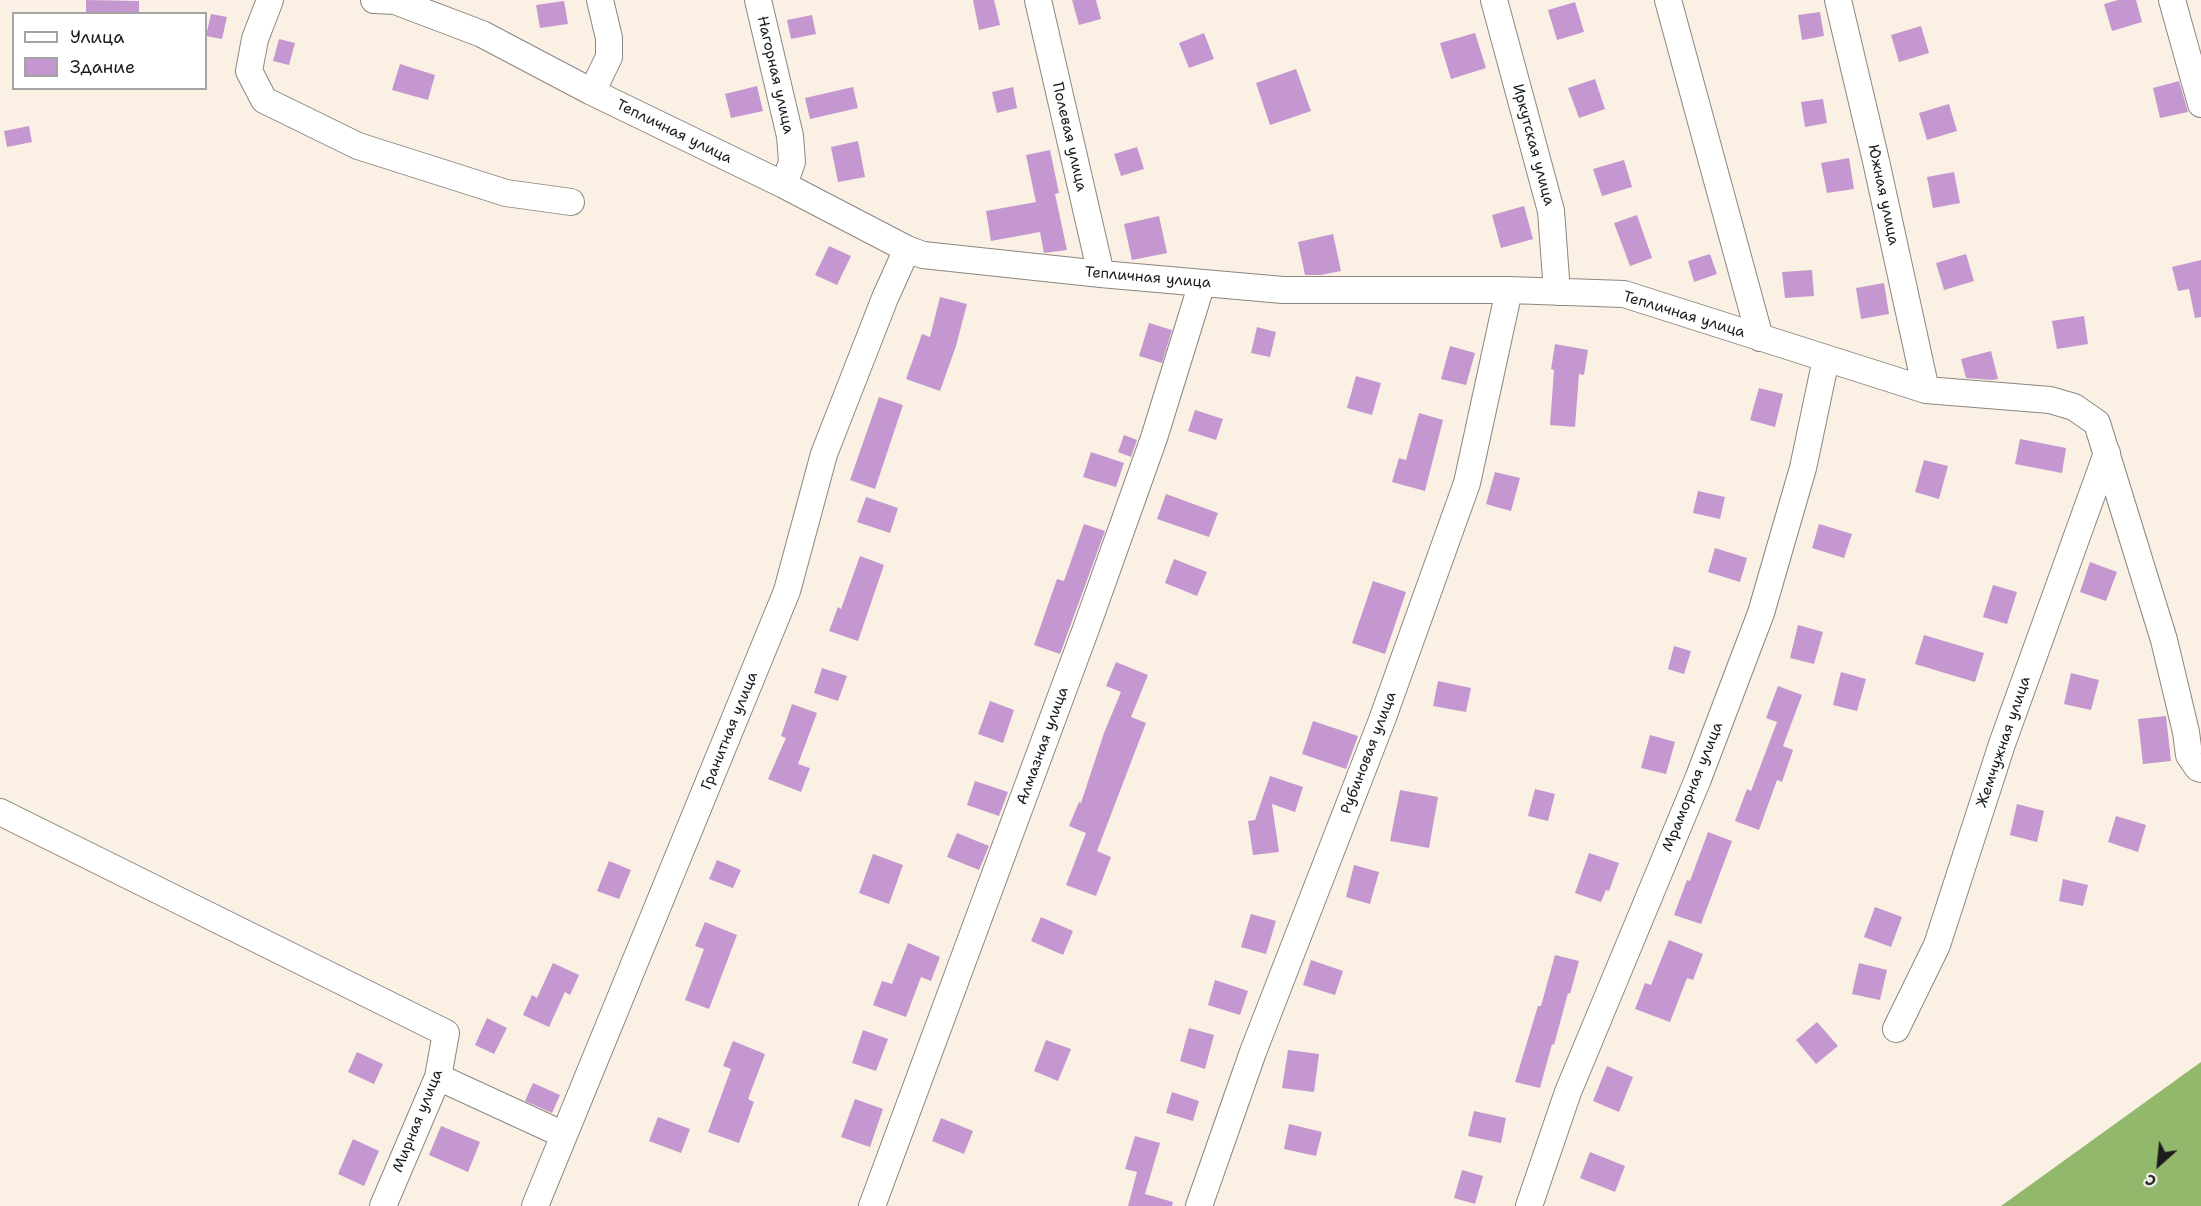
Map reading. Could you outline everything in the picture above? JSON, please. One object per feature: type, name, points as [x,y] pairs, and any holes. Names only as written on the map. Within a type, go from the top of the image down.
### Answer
[{"type":"street","points":[[270,0],[255,39],[249,71],[264,100],[358,146],[506,192],[571,202]]},
{"type":"street","name":"Тепличная улица","points":[[375,0],[395,1],[482,34],[592,92],[923,255],[1283,290],[1509,290],[1624,294],[1926,390],[2050,400],[2074,407],[2097,423],[2164,640],[2186,732],[2189,755],[2201,769]]},
{"type":"street","points":[[592,92],[609,57],[609,38],[600,0]]},
{"type":"street","name":"Нагорная улица","points":[[758,0],[790,136],[792,162],[784,185]]},
{"type":"street","name":"Полевая улица","points":[[1038,0],[1101,274]]},
{"type":"street","name":"Иркутская улица","points":[[1494,0],[1551,211],[1557,292]]},
{"type":"street","points":[[1668,0],[1760,338]]},
{"type":"street","name":"Южная улица","points":[[1838,0],[1876,160],[1926,390]]},
{"type":"street","points":[[2172,0],[2201,104]]},
{"type":"street","name":"Гранитная улица","points":[[535,1206],[787,591],[824,454],[885,298],[907,249]]},
{"type":"street","name":"Алмазная улица","points":[[873,1206],[1135,494],[1202,282]]},
{"type":"street","name":"Рубиновая улица","points":[[1199,1206],[1253,1052],[1382,720],[1467,483],[1509,290]]},
{"type":"street","name":"Мраморная улица","points":[[1529,1206],[1568,1092],[1698,779],[1761,614],[1803,468],[1826,359]]},
{"type":"street","name":"Жемчужная улица","points":[[1896,1029],[1936,945],[2002,744],[2107,453]]},
{"type":"street","name":"Мирная улица","points":[[0,812],[446,1033],[438,1077],[383,1206]]},
{"type":"street","points":[[438,1077],[564,1136]]},
{"type":"green space","points":[[2201,1062],[2201,1206],[2001,1206]]},
{"type":"building","points":[[86,0],[139,1],[139,12],[86,12]]},
{"type":"building","points":[[973,0],[994,0],[1000,25],[979,30]]},
{"type":"building","points":[[1072,0],[1096,0],[1101,19],[1079,25]]},
{"type":"building","points":[[2118,0],[2136,0],[2142,22],[2112,31],[2104,4]]},
{"type":"building","points":[[564,1],[568,24],[540,28],[536,5]]},
{"type":"building","points":[[1575,2],[1584,32],[1557,40],[1548,10]]},
{"type":"building","points":[[1820,12],[1824,36],[1802,40],[1798,15]]},
{"type":"building","points":[[211,14],[227,17],[222,39],[207,36]]},
{"type":"building","points":[[812,15],[816,34],[791,39],[787,20]]},
{"type":"building","points":[[1921,26],[1929,53],[1899,62],[1891,35]]},
{"type":"building","points":[[1204,33],[1214,59],[1189,68],[1179,43]]},
{"type":"building","points":[[1475,33],[1486,68],[1451,79],[1440,43]]},
{"type":"building","points":[[279,39],[295,43],[289,65],[273,61]]},
{"type":"building","points":[[400,64],[435,75],[428,100],[392,90]]},
{"type":"building","points":[[1296,69],[1311,111],[1270,125],[1256,83]]},
{"type":"building","points":[[1595,79],[1605,109],[1579,118],[1568,88]]},
{"type":"building","points":[[2179,81],[2188,112],[2160,118],[2153,88]]},
{"type":"building","points":[[757,86],[763,111],[731,118],[725,94]]},
{"type":"building","points":[[853,87],[858,108],[810,119],[805,98]]},
{"type":"building","points":[[1013,87],[1017,108],[997,113],[992,92]]},
{"type":"building","points":[[1823,99],[1827,123],[1805,127],[1801,102]]},
{"type":"building","points":[[1949,104],[1957,131],[1927,140],[1919,113]]},
{"type":"building","points":[[29,126],[32,142],[7,147],[4,131]]},
{"type":"building","points":[[858,141],[865,177],[838,182],[831,147]]},
{"type":"building","points":[[1137,147],[1144,169],[1121,176],[1114,154]]},
{"type":"building","points":[[1050,150],[1059,193],[1055,194],[1067,250],[1044,253],[1040,232],[991,241],[986,211],[1036,202],[1026,155]]},
{"type":"building","points":[[1849,158],[1854,189],[1827,193],[1821,163]]},
{"type":"building","points":[[1624,160],[1632,187],[1602,196],[1593,169]]},
{"type":"building","points":[[1954,172],[1960,203],[1933,208],[1927,177]]},
{"type":"building","points":[[1524,206],[1533,239],[1501,248],[1492,215]]},
{"type":"building","points":[[1637,215],[1652,258],[1630,266],[1614,223]]},
{"type":"building","points":[[1159,216],[1167,253],[1132,260],[1124,224]]},
{"type":"building","points":[[1333,234],[1341,271],[1305,275],[1298,242]]},
{"type":"building","points":[[829,246],[851,256],[837,285],[815,275]]},
{"type":"building","points":[[1710,254],[1717,274],[1694,282],[1688,261]]},
{"type":"building","points":[[1966,254],[1974,281],[1944,290],[1936,263]]},
{"type":"building","points":[[2201,260],[2201,317],[2195,318],[2189,289],[2178,291],[2172,267]]},
{"type":"building","points":[[1812,270],[1814,296],[1785,298],[1782,272]]},
{"type":"building","points":[[1884,283],[1889,314],[1861,319],[1856,288]]},
{"type":"building","points":[[940,297],[967,304],[956,346],[940,391],[906,379],[922,334],[930,337]]},
{"type":"building","points":[[2084,316],[2088,344],[2057,349],[2052,321]]},
{"type":"building","points":[[1149,323],[1172,330],[1162,363],[1139,356]]},
{"type":"building","points":[[1257,327],[1276,332],[1270,357],[1251,353]]},
{"type":"building","points":[[1555,344],[1588,350],[1584,375],[1579,374],[1575,427],[1550,425],[1554,370],[1551,369]]},
{"type":"building","points":[[1450,346],[1475,353],[1466,385],[1441,379]]},
{"type":"building","points":[[1991,351],[1998,379],[1966,378],[1961,359]]},
{"type":"building","points":[[1356,376],[1381,383],[1372,415],[1347,408]]},
{"type":"building","points":[[1759,388],[1783,394],[1775,427],[1750,420]]},
{"type":"building","points":[[879,397],[903,405],[875,489],[850,480]]},
{"type":"building","points":[[1195,410],[1223,419],[1216,440],[1188,431]]},
{"type":"building","points":[[1419,413],[1443,420],[1425,491],[1392,482],[1399,458],[1406,460]]},
{"type":"building","points":[[1124,435],[1137,440],[1131,457],[1118,452]]},
{"type":"building","points":[[2020,439],[2066,448],[2062,473],[2015,464]]},
{"type":"building","points":[[1091,452],[1124,463],[1116,487],[1083,477]]},
{"type":"building","points":[[1924,460],[1948,466],[1939,499],[1915,492]]},
{"type":"building","points":[[1495,472],[1520,478],[1511,511],[1486,504]]},
{"type":"building","points":[[1698,491],[1725,497],[1720,519],[1693,513]]},
{"type":"building","points":[[1166,494],[1218,513],[1209,537],[1157,519]]},
{"type":"building","points":[[866,497],[898,508],[890,533],[857,522]]},
{"type":"building","points":[[1084,524],[1105,531],[1060,654],[1034,645],[1057,579],[1064,581]]},
{"type":"building","points":[[1819,524],[1852,534],[1844,558],[1812,548]]},
{"type":"building","points":[[1715,548],[1747,558],[1740,582],[1708,572]]},
{"type":"building","points":[[860,556],[884,565],[858,641],[829,631],[838,607],[841,609]]},
{"type":"building","points":[[1174,559],[1207,572],[1197,596],[1165,583]]},
{"type":"building","points":[[2090,562],[2117,572],[2106,601],[2080,592]]},
{"type":"building","points":[[1373,581],[1406,592],[1385,654],[1352,643]]},
{"type":"building","points":[[1993,585],[2017,592],[2007,624],[1983,617]]},
{"type":"building","points":[[1798,625],[1823,632],[1814,664],[1790,658]]},
{"type":"building","points":[[1924,635],[1984,653],[1975,682],[1915,664]]},
{"type":"building","points":[[1674,646],[1691,651],[1684,674],[1668,669]]},
{"type":"building","points":[[1116,662],[1148,675],[1131,717],[1146,723],[1097,851],[1111,857],[1096,896],[1066,885],[1086,833],[1069,826],[1079,802],[1081,803],[1104,733],[1121,692],[1106,686]]},
{"type":"building","points":[[822,668],[847,676],[838,701],[814,693]]},
{"type":"building","points":[[1841,672],[1866,679],[1857,711],[1833,705]]},
{"type":"building","points":[[2071,673],[2099,680],[2091,710],[2064,704]]},
{"type":"building","points":[[1438,681],[1471,688],[1466,712],[1433,706]]},
{"type":"building","points":[[1778,686],[1802,695],[1783,746],[1793,750],[1782,782],[1777,780],[1759,830],[1735,821],[1747,789],[1751,791],[1777,722],[1766,718]]},
{"type":"building","points":[[990,701],[1014,710],[1003,743],[978,734]]},
{"type":"building","points":[[792,704],[817,713],[798,764],[810,768],[801,792],[768,779],[786,738],[781,736]]},
{"type":"building","points":[[2166,716],[2171,761],[2143,764],[2138,719]]},
{"type":"building","points":[[1313,721],[1358,736],[1346,769],[1302,754]]},
{"type":"building","points":[[1650,735],[1675,742],[1666,774],[1641,768]]},
{"type":"building","points":[[1270,776],[1303,787],[1295,812],[1272,804],[1279,852],[1253,855],[1248,821],[1255,820]]},
{"type":"building","points":[[975,781],[1008,792],[999,816],[967,805]]},
{"type":"building","points":[[1535,789],[1555,794],[1548,821],[1528,816]]},
{"type":"building","points":[[1400,790],[1438,797],[1429,848],[1390,841]]},
{"type":"building","points":[[2017,804],[2044,811],[2037,842],[2010,835]]},
{"type":"building","points":[[2116,816],[2146,825],[2138,852],[2108,842]]},
{"type":"building","points":[[1708,832],[1732,841],[1701,924],[1674,915],[1687,880],[1690,881]]},
{"type":"building","points":[[957,833],[989,846],[979,870],[947,857]]},
{"type":"building","points":[[1589,853],[1619,863],[1609,891],[1606,890],[1601,902],[1575,893]]},
{"type":"building","points":[[873,854],[903,865],[889,904],[859,893]]},
{"type":"building","points":[[717,860],[741,870],[733,888],[709,879]]},
{"type":"building","points":[[609,861],[631,870],[619,899],[597,891]]},
{"type":"building","points":[[1354,865],[1379,872],[1370,904],[1346,897]]},
{"type":"building","points":[[2063,879],[2088,885],[2083,906],[2059,901]]},
{"type":"building","points":[[1875,907],[1902,917],[1891,947],[1864,937]]},
{"type":"building","points":[[1251,914],[1276,921],[1266,954],[1241,947]]},
{"type":"building","points":[[1041,917],[1073,931],[1063,955],[1031,941]]},
{"type":"building","points":[[705,922],[737,935],[709,1009],[685,1000],[704,949],[695,946]]},
{"type":"building","points":[[1669,940],[1703,954],[1693,980],[1687,978],[1670,1022],[1635,1009],[1645,983],[1651,985]]},
{"type":"building","points":[[908,943],[940,957],[931,981],[921,977],[906,1017],[873,1005],[882,981],[892,984]]},
{"type":"building","points":[[1555,955],[1579,961],[1540,1088],[1515,1082],[1538,1006],[1541,1006]]},
{"type":"building","points":[[1311,960],[1343,971],[1335,995],[1303,985]]},
{"type":"building","points":[[553,963],[579,975],[570,995],[565,992],[549,1027],[523,1015],[532,995],[537,998]]},
{"type":"building","points":[[1859,963],[1887,970],[1880,1000],[1852,994]]},
{"type":"building","points":[[1215,980],[1248,991],[1240,1015],[1208,1005]]},
{"type":"building","points":[[487,1018],[507,1028],[494,1054],[475,1045]]},
{"type":"building","points":[[1817,1022],[1838,1046],[1816,1064],[1796,1040]]},
{"type":"building","points":[[1189,1028],[1214,1035],[1205,1069],[1180,1061]]},
{"type":"building","points":[[863,1030],[888,1039],[876,1071],[852,1063]]},
{"type":"building","points":[[1046,1040],[1071,1049],[1058,1081],[1034,1071]]},
{"type":"building","points":[[733,1041],[765,1054],[748,1099],[754,1102],[739,1143],[708,1132],[731,1069],[723,1066]]},
{"type":"building","points":[[1288,1050],[1319,1054],[1314,1092],[1282,1088]]},
{"type":"building","points":[[357,1052],[383,1064],[374,1084],[348,1072]]},
{"type":"building","points":[[1607,1066],[1633,1077],[1619,1112],[1593,1101]]},
{"type":"building","points":[[533,1083],[560,1095],[552,1113],[525,1101]]},
{"type":"building","points":[[1172,1092],[1199,1101],[1193,1121],[1166,1113]]},
{"type":"building","points":[[855,1099],[883,1109],[870,1147],[841,1137]]},
{"type":"building","points":[[1474,1111],[1506,1118],[1501,1143],[1468,1136]]},
{"type":"building","points":[[658,1117],[690,1129],[681,1153],[649,1141]]},
{"type":"building","points":[[941,1118],[973,1131],[964,1154],[932,1141]]},
{"type":"building","points":[[1289,1124],[1322,1132],[1316,1156],[1284,1149]]},
{"type":"building","points":[[441,1126],[480,1142],[468,1172],[429,1155]]},
{"type":"building","points":[[1135,1136],[1160,1143],[1145,1194],[1173,1202],[1172,1206],[1128,1206],[1137,1172],[1125,1169]]},
{"type":"building","points":[[353,1139],[379,1151],[364,1186],[338,1174]]},
{"type":"building","points":[[1590,1152],[1625,1166],[1615,1192],[1580,1178]]},
{"type":"building","points":[[1462,1170],[1483,1176],[1475,1204],[1454,1198]]}]
